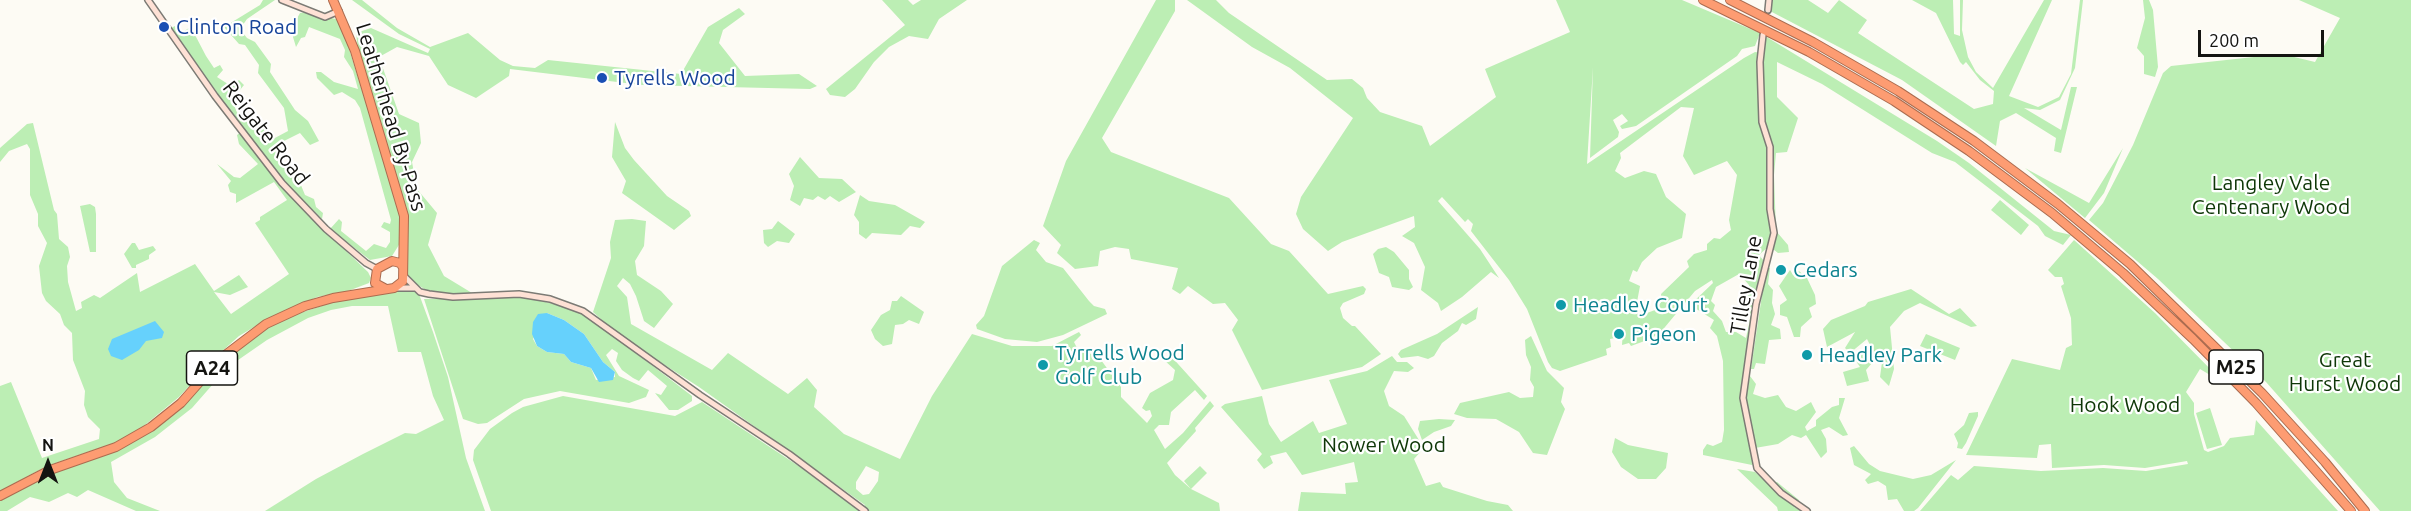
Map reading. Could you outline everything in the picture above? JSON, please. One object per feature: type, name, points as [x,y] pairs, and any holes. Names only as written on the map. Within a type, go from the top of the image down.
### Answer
[{"type":"highway","name":"Leatherhead By-Pass","points":[[333,0],[355,51],[398,196],[405,229],[403,272]]},
{"type":"highway","name":"M25","points":[[1703,0],[1809,52],[1894,101],[1969,151],[2052,213],[2124,273],[2193,339],[2256,403],[2351,511]]},
{"type":"highway","name":"M25","points":[[1730,0],[1813,42],[1898,91],[1974,141],[2058,204],[2130,264],[2262,393],[2325,462],[2365,511]]},
{"type":"highway","points":[[392,261],[397,261],[403,272],[403,281],[391,289],[379,287],[375,283],[377,269],[392,261],[404,246]]},
{"type":"highway","name":"A24","points":[[357,294],[375,283]]},
{"type":"highway","name":"A24","points":[[0,496],[50,470],[117,447],[151,427],[181,403],[227,353],[266,324],[305,306],[391,289]]},
{"type":"main road","name":"Reigate Road","points":[[148,0],[215,96],[282,183],[326,229],[366,263],[377,269]]},
{"type":"main road","points":[[282,0],[325,17],[339,11]]},
{"type":"main road","points":[[1768,10],[1769,0]]},
{"type":"main road","name":"Tilley Lane","points":[[1763,35],[1762,122],[1770,147],[1770,209],[1774,233],[1756,304],[1743,398],[1757,468],[1781,494],[1807,511]]},
{"type":"main road","points":[[403,272],[415,288]]},
{"type":"main road","points":[[391,289],[415,288],[429,294],[453,297],[506,293],[536,296],[583,311],[700,395],[789,454],[865,511]]},
{"type":"green space","points":[[263,0],[275,0],[247,19],[240,29],[247,38],[255,42],[271,64],[270,72],[295,110],[308,121],[319,141],[310,145],[300,133],[274,148],[277,155],[286,157],[281,162],[298,178],[305,195],[314,199],[316,207],[323,213],[322,219],[288,185],[248,136],[171,28],[175,26],[181,33],[194,25],[198,28],[194,33],[206,56],[214,68],[220,65],[223,70],[217,77],[231,86],[239,80],[244,85],[232,100],[238,115],[265,126],[268,138],[273,139],[288,131],[284,108],[258,73],[259,65],[245,45],[239,44],[224,27],[260,5]]},
{"type":"green space","points":[[352,0],[362,0],[397,28],[430,47],[468,33],[500,60],[513,66],[535,68],[548,60],[681,74],[708,27],[739,8],[745,14],[723,30],[719,43],[745,76],[799,74],[817,86],[810,89],[642,85],[510,69],[509,76],[476,98],[448,85],[429,56],[397,47],[379,57],[399,114],[419,123],[421,143],[412,162],[417,189],[437,213],[428,245],[444,276],[472,293],[448,294],[426,290],[410,280],[408,275],[407,215],[358,50],[356,33],[371,28],[428,53],[430,49],[399,34]]},
{"type":"green space","points":[[882,0],[908,0],[913,5],[921,0],[967,0],[939,19],[928,39],[909,36],[889,47],[874,62],[855,89],[845,97],[830,95],[826,89],[905,25]]},
{"type":"green space","points":[[1156,0],[1175,0],[1175,11],[1102,138],[1111,152],[1229,198],[1271,244],[1289,251],[1328,294],[1363,286],[1366,289],[1364,294],[1343,303],[1340,308],[1343,318],[1355,326],[1381,354],[1362,367],[1262,390],[1232,330],[1238,320],[1225,303],[1213,304],[1188,286],[1180,294],[1172,289],[1178,268],[1131,259],[1129,249],[1115,247],[1100,251],[1098,266],[1075,269],[1057,253],[1061,245],[1043,226],[1066,161]]},
{"type":"green space","points":[[1187,0],[1216,0],[1229,13],[1327,80],[1352,79],[1363,88],[1367,98],[1380,112],[1422,126],[1430,146],[1496,97],[1485,69],[1570,32],[1556,0],[1682,0],[1760,33],[1755,46],[1742,49],[1737,56],[1636,126],[1622,129],[1620,126],[1628,121],[1622,114],[1613,120],[1619,132],[1618,137],[1590,158],[1593,67],[1587,164],[1744,58],[1755,52],[1763,53],[1765,36],[1937,141],[1969,163],[2054,231],[2071,235],[2063,245],[2045,236],[2038,226],[1955,162],[1932,153],[1822,84],[1777,62],[1777,97],[1798,118],[1787,152],[1776,153],[1774,175],[1776,231],[1788,245],[1789,252],[1778,253],[1769,246],[1759,255],[1764,261],[1754,302],[1746,300],[1749,285],[1739,274],[1716,287],[1711,301],[1715,305],[1713,311],[1722,321],[1726,332],[1736,332],[1746,338],[1751,315],[1747,312],[1747,305],[1752,305],[1754,309],[1741,398],[1754,462],[1752,465],[1703,455],[1707,444],[1713,446],[1722,442],[1724,430],[1723,361],[1717,336],[1710,328],[1714,320],[1690,305],[1713,283],[1712,280],[1695,291],[1660,333],[1650,339],[1631,346],[1629,343],[1622,345],[1623,330],[1615,329],[1615,338],[1610,339],[1611,347],[1606,349],[1607,355],[1560,371],[1552,368],[1527,309],[1509,280],[1471,231],[1473,224],[1468,219],[1465,222],[1442,197],[1438,201],[1480,249],[1499,278],[1491,272],[1462,297],[1441,311],[1438,303],[1421,290],[1425,267],[1414,243],[1402,236],[1415,227],[1414,216],[1342,242],[1328,251],[1303,229],[1296,214],[1301,197],[1353,118],[1290,68],[1252,47]],"holes":[[[1681,107],[1694,108],[1683,156],[1694,175],[1727,161],[1737,175],[1729,220],[1731,230],[1720,239],[1714,238],[1707,244],[1707,250],[1694,254],[1687,261],[1689,267],[1661,294],[1662,301],[1655,310],[1639,316],[1637,302],[1640,286],[1629,281],[1633,270],[1637,272],[1642,262],[1657,248],[1682,238],[1686,214],[1666,197],[1656,174],[1644,171],[1625,178],[1615,171],[1621,158],[1620,153]]]},
{"type":"green space","points":[[1771,0],[1808,0],[1828,13],[1839,0],[1867,20],[1858,33],[1974,109],[1993,104],[1994,91],[1980,80],[1966,62],[1963,65],[1960,62],[1936,13],[1912,0],[1953,0],[1954,34],[1960,36],[1960,0],[1963,0],[1962,30],[1968,57],[1976,72],[1993,88],[2044,0],[2052,0],[2009,96],[2038,107],[2059,97],[2071,74],[2080,0],[2083,0],[2075,68],[2060,100],[2040,110],[2024,108],[2061,130],[2071,87],[2077,87],[2061,153],[2054,151],[2056,138],[2016,113],[2000,121],[1996,146],[1902,80],[1770,11]]},
{"type":"green space","points":[[2143,0],[2149,0],[2153,10],[2158,67],[2155,77],[2144,74],[2144,56],[2137,48],[2145,18]]},
{"type":"green space","name":"Langley Vale Centenary Wood","points":[[2299,0],[2411,0],[2411,511],[2380,511],[2266,382],[2158,279],[2089,220],[2103,203],[2133,145],[2163,73],[2171,66],[2263,56],[2290,56],[2315,62],[2340,18]]},
{"type":"green space","points":[[306,12],[340,20],[401,215],[402,240],[392,256],[370,260],[330,229],[339,219],[342,222],[341,231],[366,251],[374,244],[386,248],[390,242],[390,232],[381,227],[384,222],[390,224],[391,220],[360,108],[355,100],[342,92],[334,95],[317,78],[316,72],[321,72],[334,82],[358,89],[353,71],[344,57],[345,50],[340,39],[309,27],[305,37],[301,38],[296,47],[293,37],[295,22],[300,13]]},
{"type":"green space","points":[[615,122],[625,148],[634,160],[667,196],[689,211],[691,216],[674,230],[622,193],[626,181],[612,157]]},
{"type":"green space","points":[[33,123],[54,210],[57,214],[59,239],[68,247],[70,257],[67,266],[68,282],[76,311],[82,308],[81,302],[94,295],[100,298],[137,273],[140,292],[195,264],[214,291],[239,275],[248,287],[230,295],[214,292],[231,314],[289,274],[255,223],[260,220],[260,217],[287,200],[274,182],[236,203],[236,194],[230,192],[228,185],[231,181],[217,164],[234,177],[240,178],[258,164],[239,144],[237,135],[241,132],[318,224],[368,272],[371,278],[369,283],[348,291],[317,297],[264,321],[239,336],[179,397],[140,429],[117,442],[47,466],[0,491],[0,386],[11,382],[42,458],[99,439],[100,429],[88,417],[84,405],[85,391],[73,360],[72,333],[42,293],[39,266],[47,243],[38,226],[38,214],[30,195],[30,149],[27,144],[9,151],[0,162],[0,148],[27,124]]},
{"type":"green space","points":[[2123,148],[2104,193],[2085,218],[2025,168],[2089,203]]},
{"type":"green space","points":[[800,157],[819,178],[842,179],[856,192],[839,202],[830,196],[825,200],[818,196],[813,200],[804,198],[800,206],[790,200],[794,186],[789,174]]},
{"type":"green space","points":[[860,195],[869,201],[895,205],[925,222],[920,228],[910,226],[901,235],[872,233],[866,239],[859,234],[859,222],[854,215]]},
{"type":"green space","points":[[2000,200],[2029,225],[2021,235],[1991,210]]},
{"type":"green space","points":[[90,204],[95,207],[96,214],[96,252],[90,252],[80,206]]},
{"type":"green space","points":[[615,220],[646,221],[644,246],[635,261],[637,275],[661,291],[673,304],[654,328],[644,321],[636,296],[630,284],[623,278],[617,286],[627,297],[631,324],[712,370],[728,353],[788,394],[807,378],[817,390],[814,407],[844,434],[900,459],[932,396],[972,334],[1012,346],[1052,346],[1079,332],[1081,335],[1074,342],[1078,350],[1098,356],[1121,387],[1121,397],[1147,423],[1152,416],[1150,410],[1146,411],[1142,408],[1150,393],[1173,380],[1175,370],[1164,360],[1169,354],[1207,396],[1204,400],[1195,390],[1171,412],[1169,425],[1159,425],[1154,430],[1165,449],[1183,433],[1210,401],[1214,406],[1195,428],[1196,431],[1167,463],[1175,475],[1191,489],[1219,503],[1220,511],[861,511],[865,505],[699,387],[621,337],[593,312],[611,258],[610,242]],"holes":[[[866,466],[879,472],[878,481],[869,494],[863,495],[856,489],[856,482]]]},
{"type":"green space","points":[[778,221],[795,234],[789,243],[777,241],[768,247],[764,243],[763,230],[772,229]]},
{"type":"green space","points":[[1034,240],[1040,243],[1036,250],[1046,262],[1063,268],[1089,301],[1094,306],[1105,309],[1107,314],[1063,335],[1037,342],[1005,339],[977,329],[976,325],[984,316],[1002,266]]},
{"type":"green space","name":"Hook Wood","points":[[2074,240],[2155,313],[2225,384],[2200,369],[2186,392],[2194,403],[2194,414],[2204,450],[2208,452],[2224,446],[2230,438],[2254,435],[2256,420],[2338,511],[1920,511],[1951,475],[1958,480],[1974,466],[2041,471],[2103,468],[2146,471],[2188,464],[2187,461],[2145,468],[2104,465],[2052,468],[2051,444],[2039,445],[2037,458],[1966,455],[2012,359],[2060,370],[2066,348],[2072,345],[2071,318],[2061,286],[2064,284],[2062,277],[2055,277],[2048,270]]},
{"type":"green space","points":[[132,243],[135,243],[139,250],[153,246],[156,250],[149,255],[149,259],[136,265],[136,268],[132,268],[124,254]]},
{"type":"green space","points":[[1386,247],[1394,252],[1409,270],[1409,279],[1413,287],[1409,290],[1392,287],[1389,277],[1379,273],[1373,254],[1378,249]]},
{"type":"green space","points":[[1766,268],[1770,268],[1768,284],[1773,290],[1772,303],[1775,314],[1771,325],[1780,329],[1781,339],[1769,340],[1765,364],[1756,363],[1754,369],[1751,369]]},
{"type":"green space","points":[[1790,270],[1793,275],[1799,271],[1807,278],[1815,295],[1816,304],[1809,308],[1812,317],[1801,327],[1800,337],[1794,337],[1787,317],[1780,315],[1780,305],[1787,300],[1779,286]]},
{"type":"green space","points":[[1911,289],[1949,314],[1960,308],[1977,326],[1971,327],[1920,303],[1904,311],[1890,327],[1894,369],[1889,386],[1880,377],[1882,362],[1872,363],[1866,370],[1869,381],[1847,386],[1843,372],[1860,367],[1854,358],[1871,347],[1867,339],[1850,353],[1845,348],[1855,332],[1827,347],[1823,329],[1831,320],[1865,306],[1868,302]]},
{"type":"green space","points":[[412,290],[419,294],[448,377],[466,458],[485,511],[265,511],[316,479],[363,454],[405,433],[416,434],[444,420],[433,396],[421,352],[398,352],[388,306],[352,306],[308,318],[267,340],[228,367],[192,408],[155,437],[111,462],[114,482],[127,498],[160,511],[136,511],[88,490],[77,497],[68,493],[49,502],[30,497],[7,511],[0,511],[0,500],[57,469],[105,454],[152,431],[180,410],[230,355],[266,328],[294,315],[340,300]]},
{"type":"green space","points":[[519,296],[563,306],[589,317],[692,396],[692,401],[678,410],[669,410],[655,393],[661,395],[667,386],[648,370],[639,381],[633,378],[622,370],[616,361],[618,353],[612,349],[606,355],[619,376],[649,390],[646,397],[629,403],[560,391],[524,399],[487,423],[478,424],[463,419],[424,299]],"holes":[[[547,313],[564,320],[584,334],[603,362],[615,372],[615,377],[596,380],[591,368],[571,362],[564,354],[547,352],[537,346],[533,339]]]},
{"type":"green space","points":[[901,296],[924,312],[919,324],[909,320],[895,325],[892,344],[883,346],[875,339],[871,330],[881,315],[890,310],[892,301],[897,301]]},
{"type":"green space","points":[[1478,307],[1476,319],[1466,325],[1462,323],[1458,331],[1442,343],[1434,356],[1428,359],[1418,356],[1401,358],[1398,354],[1401,350],[1437,334]]},
{"type":"green space","points":[[1926,334],[1960,348],[1955,360],[1920,346]]},
{"type":"green space","points":[[1531,336],[1547,371],[1564,388],[1561,402],[1565,409],[1547,455],[1533,453],[1519,432],[1496,419],[1467,418],[1454,414],[1460,403],[1509,392],[1520,398],[1533,397],[1534,387],[1530,380],[1531,367],[1526,355],[1525,340]]},
{"type":"green space","name":"Nower Wood","points":[[1392,356],[1397,362],[1407,362],[1414,368],[1408,372],[1394,371],[1384,391],[1389,406],[1404,416],[1424,448],[1414,459],[1426,486],[1440,482],[1443,487],[1508,505],[1513,511],[1298,511],[1301,492],[1346,494],[1345,483],[1358,482],[1354,462],[1302,475],[1286,452],[1270,456],[1273,463],[1264,469],[1257,460],[1262,454],[1221,407],[1225,404],[1262,396],[1269,424],[1281,442],[1313,421],[1319,433],[1347,424],[1329,380],[1367,371]]},
{"type":"green space","points":[[1750,376],[1756,384],[1753,394],[1765,398],[1778,395],[1786,407],[1796,411],[1811,402],[1816,412],[1805,427],[1807,431],[1816,426],[1816,420],[1832,407],[1839,405],[1839,398],[1845,398],[1839,418],[1848,435],[1843,436],[1829,427],[1821,430],[1826,439],[1827,452],[1821,458],[1806,435],[1801,438],[1792,435],[1778,444],[1755,448],[1746,400]]},
{"type":"green space","points":[[563,396],[675,416],[702,402],[800,467],[859,511],[491,511],[473,460],[474,450],[490,429],[512,413],[523,407]]},
{"type":"green space","points":[[2210,408],[2222,445],[2207,449],[2196,413]]},
{"type":"green space","points":[[1978,412],[1966,443],[1962,449],[1957,448],[1958,443],[1954,434],[1964,425],[1969,413]]},
{"type":"green space","points":[[1455,420],[1451,426],[1434,432],[1422,440],[1418,429],[1420,421]]},
{"type":"green space","points":[[1615,438],[1628,445],[1668,453],[1666,468],[1656,479],[1638,479],[1621,467],[1612,452]]},
{"type":"green space","points":[[1854,446],[1869,464],[1880,471],[1913,479],[1931,475],[1956,460],[1918,508],[1914,511],[1904,511],[1897,499],[1888,500],[1886,486],[1878,481],[1868,484],[1865,480],[1871,474],[1854,465],[1850,448]]},
{"type":"green space","points":[[1200,466],[1207,473],[1191,489],[1184,481]]},
{"type":"green space","points":[[1737,469],[1755,472],[1770,485],[1777,482],[1799,500],[1794,507],[1802,511],[1778,511],[1777,507]]},
{"type":"water","points":[[547,313],[564,320],[584,334],[603,362],[615,372],[613,380],[599,382],[591,368],[571,362],[564,354],[547,352],[537,346],[532,334],[533,322],[538,314]]},
{"type":"water","points":[[155,321],[164,332],[162,338],[146,341],[139,350],[122,360],[111,356],[108,349],[112,339]]},
{"type":"place","name":"Clinton Road","points":[[164,27]]},
{"type":"place","name":"Tyrells Wood","points":[[602,78]]},
{"type":"place","name":"Cedars","points":[[1781,270]]},
{"type":"place","name":"Headley Court","points":[[1561,305]]},
{"type":"place","name":"Pigeon","points":[[1619,334]]},
{"type":"place","name":"Headley Park","points":[[1807,355]]},
{"type":"place","name":"Tyrrells Wood Golf Club","points":[[1043,365]]},
{"type":"park label","name":"Great Hurst Wood","points":[[2345,372]]}]
